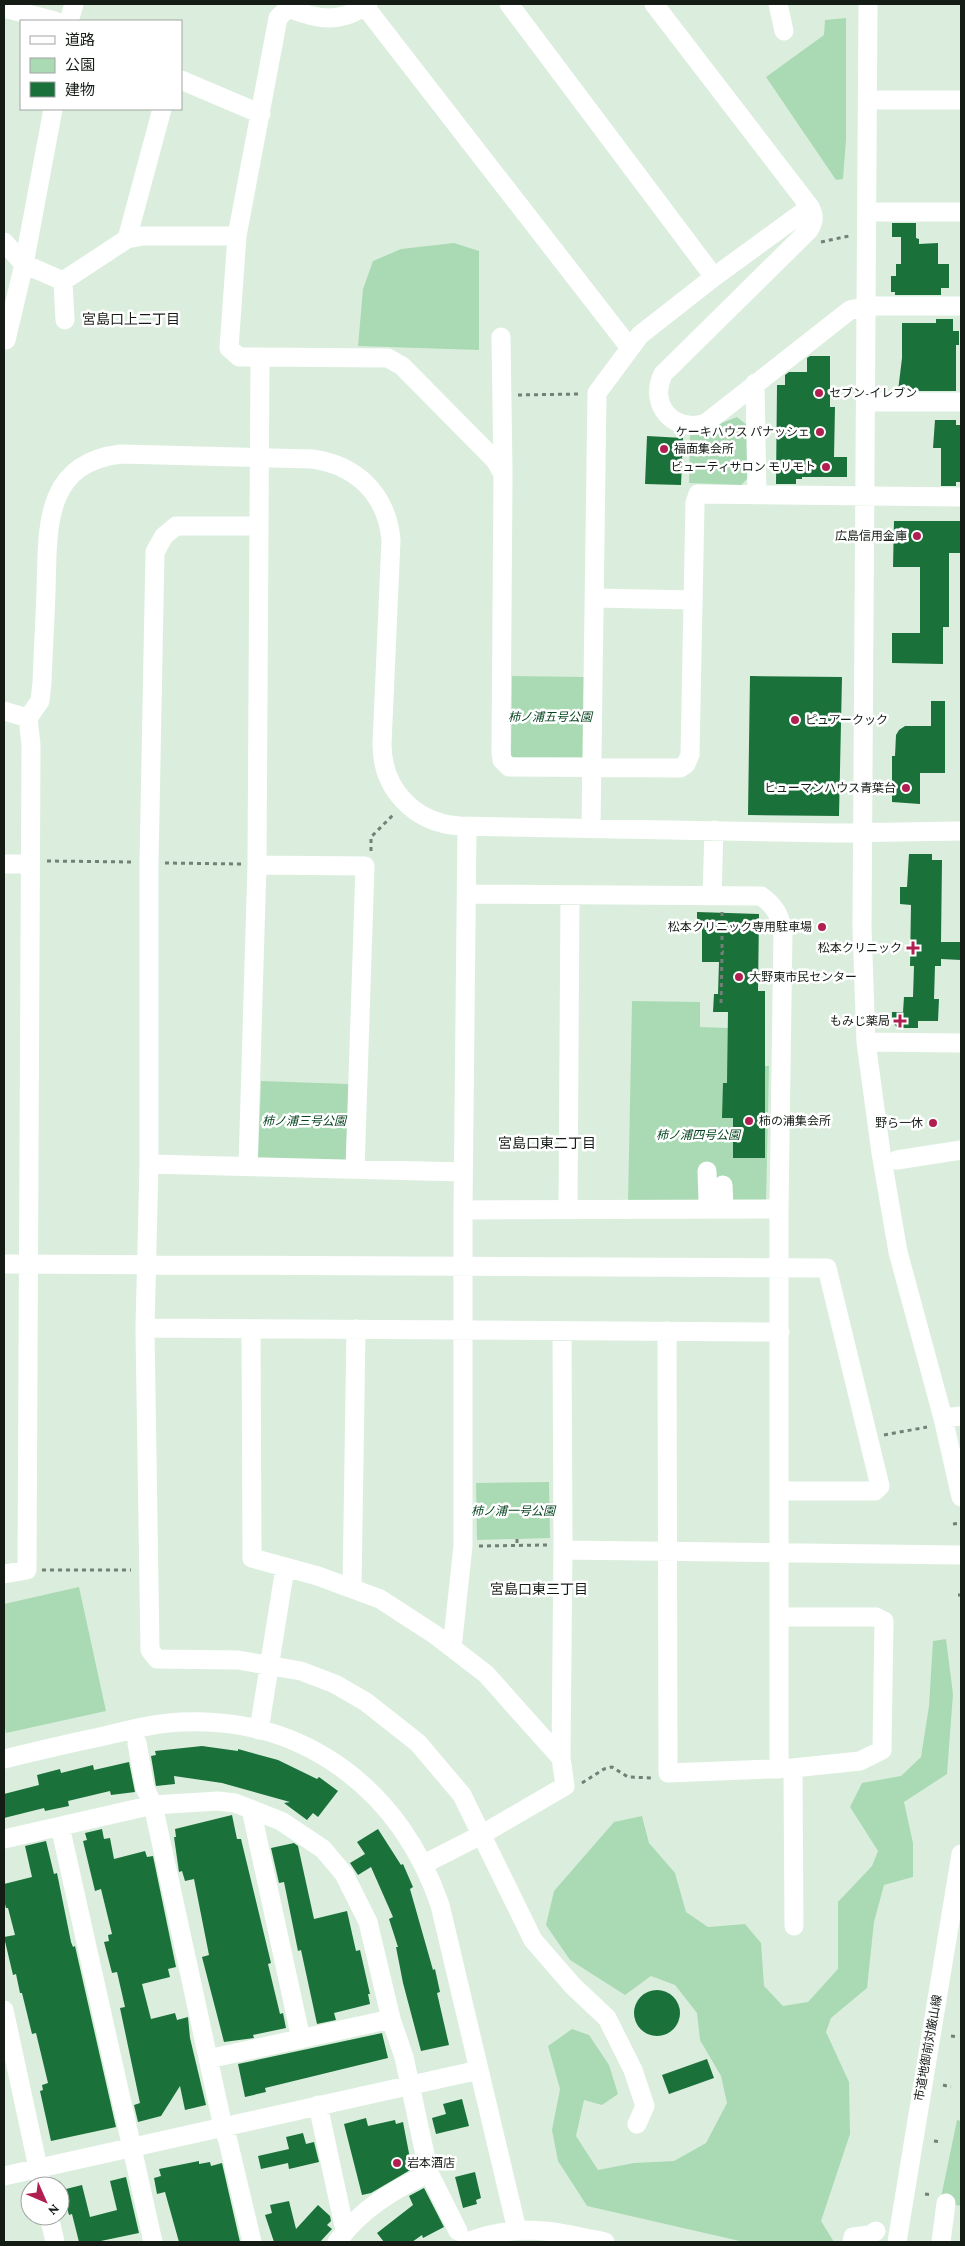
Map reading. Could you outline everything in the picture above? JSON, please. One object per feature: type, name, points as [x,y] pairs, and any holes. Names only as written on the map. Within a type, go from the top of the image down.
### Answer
[{"type":"street","points":[[69,20],[74,4]]},
{"type":"street","points":[[503,474],[495,460],[435,399],[402,366],[388,358],[239,357],[229,348],[237,236],[261,114],[278,18],[278,8],[288,8],[304,14],[334,20],[365,4],[630,348]]},
{"type":"street","points":[[508,4],[714,277]]},
{"type":"street","points":[[654,4],[810,207],[814,215],[813,223],[809,230],[668,368],[660,381],[658,397],[660,404],[669,417],[682,425],[698,425],[712,418],[850,310],[867,306],[961,306]]},
{"type":"street","points":[[778,4],[784,31]]},
{"type":"street","points":[[868,4],[867,402],[862,927],[866,1042],[874,1106],[898,1252],[945,1420],[961,1497]]},
{"type":"street","points":[[4,8],[51,20]]},
{"type":"street","points":[[182,80],[261,114]]},
{"type":"street","points":[[868,100],[961,100]]},
{"type":"street","points":[[6,340],[24,264],[53,110]]},
{"type":"street","points":[[128,240],[162,110]]},
{"type":"street","points":[[591,828],[597,393],[640,335],[714,277],[810,207]]},
{"type":"street","points":[[867,212],[961,212]]},
{"type":"street","points":[[63,282],[128,240],[142,236],[237,236]]},
{"type":"street","points":[[4,242],[24,264],[63,282]]},
{"type":"street","points":[[63,282],[65,320]]},
{"type":"street","points":[[501,337],[503,474],[502,760],[509,767],[570,762],[592,766],[680,768],[686,764],[690,755],[695,504],[698,494],[961,497]]},
{"type":"street","points":[[248,1166],[257,865],[260,357]]},
{"type":"street","points":[[755,383],[757,495]]},
{"type":"street","points":[[867,402],[961,402]]},
{"type":"street","points":[[4,1574],[27,1570],[28,1264],[37,862],[28,718],[40,701],[42,684],[49,521],[56,498],[65,484],[90,463],[113,455],[312,459],[333,462],[360,477],[380,501],[388,520],[391,540],[382,744],[383,762],[392,787],[410,808],[433,821],[467,826],[863,832],[961,831]]},
{"type":"street","points":[[259,526],[176,526],[164,536],[155,552],[149,863],[149,1164],[145,1328],[150,1650],[157,1659],[230,1660],[269,1664],[301,1671],[335,1684],[394,1722],[418,1743],[462,1795],[533,1940],[573,1986],[607,2018],[633,2070],[645,2106],[637,2124]]},
{"type":"street","points":[[594,598],[693,600]]},
{"type":"street","points":[[4,711],[28,718]]},
{"type":"street","points":[[452,1648],[463,1546],[462,1267],[467,826]]},
{"type":"street","points":[[712,896],[714,830]]},
{"type":"street","points":[[4,864],[37,862]]},
{"type":"street","points":[[257,865],[365,866],[355,1169]]},
{"type":"street","points":[[467,894],[761,896],[776,908],[783,930],[779,1209],[779,1617],[794,1926]]},
{"type":"street","points":[[568,1209],[570,894]]},
{"type":"street","points":[[866,1042],[961,1043]]},
{"type":"street","points":[[897,1160],[961,1150]]},
{"type":"street","points":[[149,1164],[464,1172]]},
{"type":"street","points":[[707,1171],[708,1201],[717,1209]]},
{"type":"street","points":[[717,1209],[722,1185]]},
{"type":"street","points":[[463,1210],[779,1209]]},
{"type":"street","points":[[4,1264],[827,1268],[880,1486],[875,1491],[779,1491]]},
{"type":"street","points":[[145,1328],[780,1332]]},
{"type":"street","points":[[352,1588],[356,1329]]},
{"type":"street","points":[[251,1330],[252,1558],[352,1588],[380,1599],[452,1648],[486,1674],[560,1758]]},
{"type":"street","points":[[424,1864],[481,1835],[565,1786],[560,1758],[563,1548],[562,1331]]},
{"type":"street","points":[[667,1331],[668,1773],[786,1769],[860,1761],[882,1750],[884,1621],[876,1617],[779,1617]]},
{"type":"street","points":[[563,1548],[961,1555]]},
{"type":"street","points":[[259,1730],[285,1568]]},
{"type":"street","points":[[4,1759],[154,1724],[207,1722],[259,1730],[309,1748],[353,1776],[391,1812],[407,1834],[424,1864],[440,1905],[517,2230]]},
{"type":"street","points":[[137,1743],[145,1788],[152,1805],[223,2127],[252,2242]]},
{"type":"street","points":[[4,1839],[152,1805],[218,1801],[235,1803],[251,1809],[281,1821],[297,1831],[322,1849],[344,1874],[368,1922],[391,2019],[404,2057],[429,2173],[463,2236],[517,2230],[549,2230],[605,2242]]},
{"type":"street","points":[[251,1809],[301,2039]]},
{"type":"street","points":[[60,1826],[153,2242]]},
{"type":"street","name":"市道地御前対厳山線","points":[[897,2242],[961,1854]]},
{"type":"street","points":[[4,2010],[40,2176]]},
{"type":"street","points":[[208,2060],[391,2019]]},
{"type":"street","points":[[43,2176],[131,2147],[479,2070]]},
{"type":"street","points":[[318,2106],[341,2236]]},
{"type":"street","points":[[341,2236],[373,2204],[396,2188],[429,2173]]},
{"type":"street","points":[[4,2176],[20,2176]]},
{"type":"street","points":[[941,2242],[946,2203]]},
{"type":"street","points":[[51,2226],[55,2242]]},
{"type":"street","points":[[852,2242],[853,2237],[870,2235],[876,2231]]},
{"type":"path","points":[[817,244],[849,236]]},
{"type":"path","points":[[512,395],[579,394]]},
{"type":"path","points":[[371,851],[371,837],[390,818]]},
{"type":"path","points":[[37,862],[130,862]]},
{"type":"path","points":[[170,864],[227,864]]},
{"type":"path","points":[[721,1003],[722,918]]},
{"type":"path","points":[[869,1439],[945,1420]]},
{"type":"path","points":[[952,1524],[961,1523]]},
{"type":"path","points":[[517,1539],[517,1546]]},
{"type":"path","points":[[463,1546],[563,1548]]},
{"type":"path","points":[[27,1570],[148,1570]]},
{"type":"path","points":[[565,1786],[582,1783],[604,1769],[612,1767],[628,1777],[657,1778]]},
{"type":"path","points":[[951,2036],[959,2037]]},
{"type":"path","points":[[943,2085],[951,2087]]},
{"type":"path","points":[[934,2141],[942,2142]]},
{"type":"green space","points":[[846,18],[846,140],[843,179],[836,180],[766,77],[824,35],[825,20]]},
{"type":"green space","points":[[454,243],[479,251],[479,350],[358,346],[363,289],[373,261],[401,249]]},
{"type":"green space","points":[[737,417],[748,426],[748,478],[741,485],[689,483],[690,435]]},
{"type":"green space","name":"柿ノ浦五号公園","points":[[512,676],[589,677],[588,757],[511,757]]},
{"type":"green space","name":"柿ノ浦四号公園","points":[[632,1001],[700,1002],[700,1027],[728,1028],[728,1066],[769,1066],[766,1203],[628,1203]]},
{"type":"green space","name":"柿ノ浦三号公園","points":[[261,1081],[349,1084],[346,1161],[258,1158]]},
{"type":"green space","name":"柿ノ浦一号公園","points":[[549,1482],[550,1538],[477,1540],[476,1483]]},
{"type":"green space","points":[[79,1587],[106,1711],[6,1733],[4,1724],[4,1604]]},
{"type":"green space","points":[[946,1639],[953,1694],[947,1774],[904,1802],[913,1843],[913,1877],[884,1885],[874,1922],[867,1988],[831,2018],[826,2032],[849,2082],[850,2134],[821,2221],[834,2242],[744,2242],[587,2206],[558,2161],[552,2130],[560,2089],[548,2046],[572,2029],[589,2035],[609,2065],[618,2094],[602,2105],[584,2100],[576,2136],[598,2170],[634,2163],[674,2161],[706,2143],[727,2103],[721,2076],[700,2040],[697,2013],[675,1985],[651,1976],[625,1995],[570,1960],[546,1925],[554,1891],[614,1822],[642,1816],[649,1843],[675,1873],[686,1912],[708,1927],[745,1924],[761,1943],[764,1986],[783,2006],[808,2002],[838,1969],[838,1902],[872,1866],[878,1851],[850,1807],[862,1783],[901,1776],[921,1757],[929,1706],[933,1641]]},
{"type":"green space","points":[[957,2120],[961,2121],[961,2206],[940,2202]]},
{"type":"building","points":[[892,223],[916,223],[916,238],[919,239],[919,244],[938,243],[938,264],[949,264],[949,288],[941,288],[941,295],[895,295],[895,292],[891,292],[891,276],[896,276],[896,264],[901,264],[901,237],[892,237]]},
{"type":"building","points":[[936,319],[953,319],[953,331],[959,331],[959,345],[956,345],[956,391],[898,391],[902,358],[902,323],[936,323]]},
{"type":"building","points":[[810,356],[830,356],[830,407],[835,407],[834,457],[847,457],[847,477],[802,477],[802,479],[796,479],[796,484],[776,484],[777,385],[785,385],[785,375],[789,372],[807,372],[807,358]]},
{"type":"building","points":[[935,420],[956,420],[956,425],[961,425],[961,482],[956,482],[956,486],[941,486],[941,448],[933,448]]},
{"type":"building","name":"福面集会所","points":[[647,436],[683,438],[681,485],[645,484]]},
{"type":"building","points":[[894,521],[961,521],[961,553],[949,553],[949,627],[943,627],[943,664],[892,663],[892,633],[920,633],[920,567],[893,567]]},
{"type":"building","name":"ピュアークック","points":[[750,676],[842,677],[839,816],[748,815]]},
{"type":"building","points":[[931,701],[945,701],[945,773],[920,773],[920,804],[892,802],[892,756],[895,756],[896,735],[905,726],[931,726]]},
{"type":"building","points":[[909,854],[932,854],[932,860],[942,860],[941,942],[961,942],[961,960],[941,959],[941,966],[935,966],[934,999],[939,999],[938,1021],[918,1021],[918,1028],[898,1028],[892,1022],[892,1012],[903,1012],[904,997],[913,997],[914,966],[910,966],[911,905],[900,904],[900,887],[907,887]]},
{"type":"building","points":[[697,912],[759,914],[758,991],[765,991],[765,1158],[733,1158],[733,1118],[722,1118],[723,1083],[727,1083],[728,1012],[713,1012],[714,994],[718,994],[719,962],[702,962],[702,925],[697,925]]},
{"type":"building","points":[[202,1746],[238,1751],[238,1749],[278,1760],[317,1779],[319,1777],[338,1791],[318,1817],[313,1813],[307,1820],[284,1803],[290,1802],[222,1783],[174,1776],[175,1784],[156,1786],[151,1756],[156,1755],[155,1751]]},
{"type":"building","points":[[129,1762],[135,1792],[111,1795],[110,1791],[68,1801],[69,1806],[45,1811],[44,1808],[4,1818],[4,1794],[39,1785],[37,1775],[60,1769],[61,1773],[93,1765],[94,1770]]},
{"type":"building","points":[[232,1815],[237,1839],[241,1839],[271,1963],[268,1964],[280,2014],[283,2013],[286,2028],[253,2035],[254,2038],[224,2042],[202,1957],[209,1955],[194,1879],[185,1881],[182,1871],[179,1872],[174,1837],[176,1837],[175,1829]]},
{"type":"building","points":[[102,1829],[104,1839],[110,1838],[114,1859],[145,1851],[147,1857],[153,1856],[176,1967],[168,1969],[170,1977],[142,1984],[151,2019],[175,2013],[177,2020],[188,2017],[190,2038],[206,2105],[185,2110],[180,2086],[161,2116],[138,2122],[134,2105],[140,2103],[120,2008],[125,2007],[117,1972],[112,1973],[104,1942],[109,1941],[108,1935],[112,1934],[101,1889],[95,1891],[83,1841],[87,1840],[85,1833]]},
{"type":"building","points":[[378,1829],[401,1865],[403,1864],[413,1887],[410,1889],[433,1970],[435,1969],[440,1992],[437,1993],[449,2045],[421,2051],[403,1983],[396,1947],[398,1947],[389,1919],[393,1917],[371,1867],[358,1875],[350,1863],[365,1854],[357,1842]]},
{"type":"building","points":[[46,1841],[54,1874],[57,1873],[71,1942],[73,1947],[75,1946],[116,2127],[51,2141],[40,2091],[43,2090],[42,2085],[48,2083],[36,2033],[32,2034],[16,1974],[13,1975],[4,1937],[15,1935],[4,1900],[4,1884],[32,1877],[25,1846]]},
{"type":"building","points":[[294,1843],[298,1846],[314,1919],[347,1911],[356,1951],[360,1950],[370,1994],[368,1994],[370,2004],[334,2013],[336,2020],[317,2024],[301,1950],[298,1951],[284,1882],[279,1883],[271,1848]]},
{"type":"building","points":[[657,1990],[670,1994],[676,2000],[680,2013],[676,2026],[670,2032],[657,2036],[644,2032],[638,2026],[634,2013],[638,2000],[644,1994]]},
{"type":"building","points":[[382,2033],[388,2058],[265,2088],[266,2092],[245,2097],[238,2064]]},
{"type":"building","points":[[707,2059],[714,2078],[669,2094],[662,2075]]},
{"type":"building","points":[[462,2099],[469,2126],[436,2134],[432,2118],[446,2114],[443,2104]]},
{"type":"building","points":[[366,2118],[368,2126],[395,2120],[396,2124],[403,2122],[412,2169],[371,2193],[362,2195],[344,2124]]},
{"type":"building","points":[[303,2133],[306,2144],[314,2142],[319,2162],[289,2169],[288,2163],[261,2169],[258,2156],[289,2149],[286,2137]]},
{"type":"building","points":[[199,2161],[199,2164],[210,2162],[211,2166],[222,2163],[240,2242],[179,2242],[165,2192],[157,2194],[154,2178],[161,2176],[159,2169]]},
{"type":"building","points":[[475,2172],[481,2198],[476,2200],[477,2204],[463,2208],[455,2177]]},
{"type":"building","points":[[126,2177],[139,2233],[96,2242],[79,2242],[72,2214],[70,2215],[70,2188],[82,2185],[90,2217],[117,2210],[110,2181]]},
{"type":"building","points":[[424,2188],[444,2227],[423,2238],[422,2235],[412,2242],[384,2242],[377,2233],[413,2205],[409,2196]]},
{"type":"building","points":[[289,2201],[296,2229],[318,2205],[330,2216],[331,2221],[327,2225],[332,2229],[320,2242],[274,2242],[265,2215],[272,2213],[270,2205]]},
{"type":"place","name":"セブン-イレブン","points":[[819,393]]},
{"type":"place","name":"ケーキハウス パナッシェ","points":[[820,432]]},
{"type":"place","name":"福面集会所","points":[[664,449]]},
{"type":"place","name":"ビューティサロン モリモト","points":[[826,467]]},
{"type":"place","name":"広島信用金庫","points":[[917,536]]},
{"type":"place","name":"ピュアークック","points":[[795,720]]},
{"type":"place","name":"ヒューマンハウス青葉台","points":[[906,788]]},
{"type":"place","name":"松本クリニック専用駐車場","points":[[822,927]]},
{"type":"place","name":"松本クリニック","points":[[913,948]]},
{"type":"place","name":"大野東市民センター","points":[[739,977]]},
{"type":"place","name":"もみじ薬局","points":[[900,1021]]},
{"type":"place","name":"柿の浦集会所","points":[[749,1121]]},
{"type":"place","name":"野ら一休","points":[[933,1123]]},
{"type":"place","name":"岩本酒店","points":[[397,2163]]},
{"type":"district","name":"宮島口上二丁目","points":[[131,319]]},
{"type":"district","name":"宮島口東二丁目","points":[[547,1143]]},
{"type":"district","name":"宮島口東三丁目","points":[[539,1589]]}]
